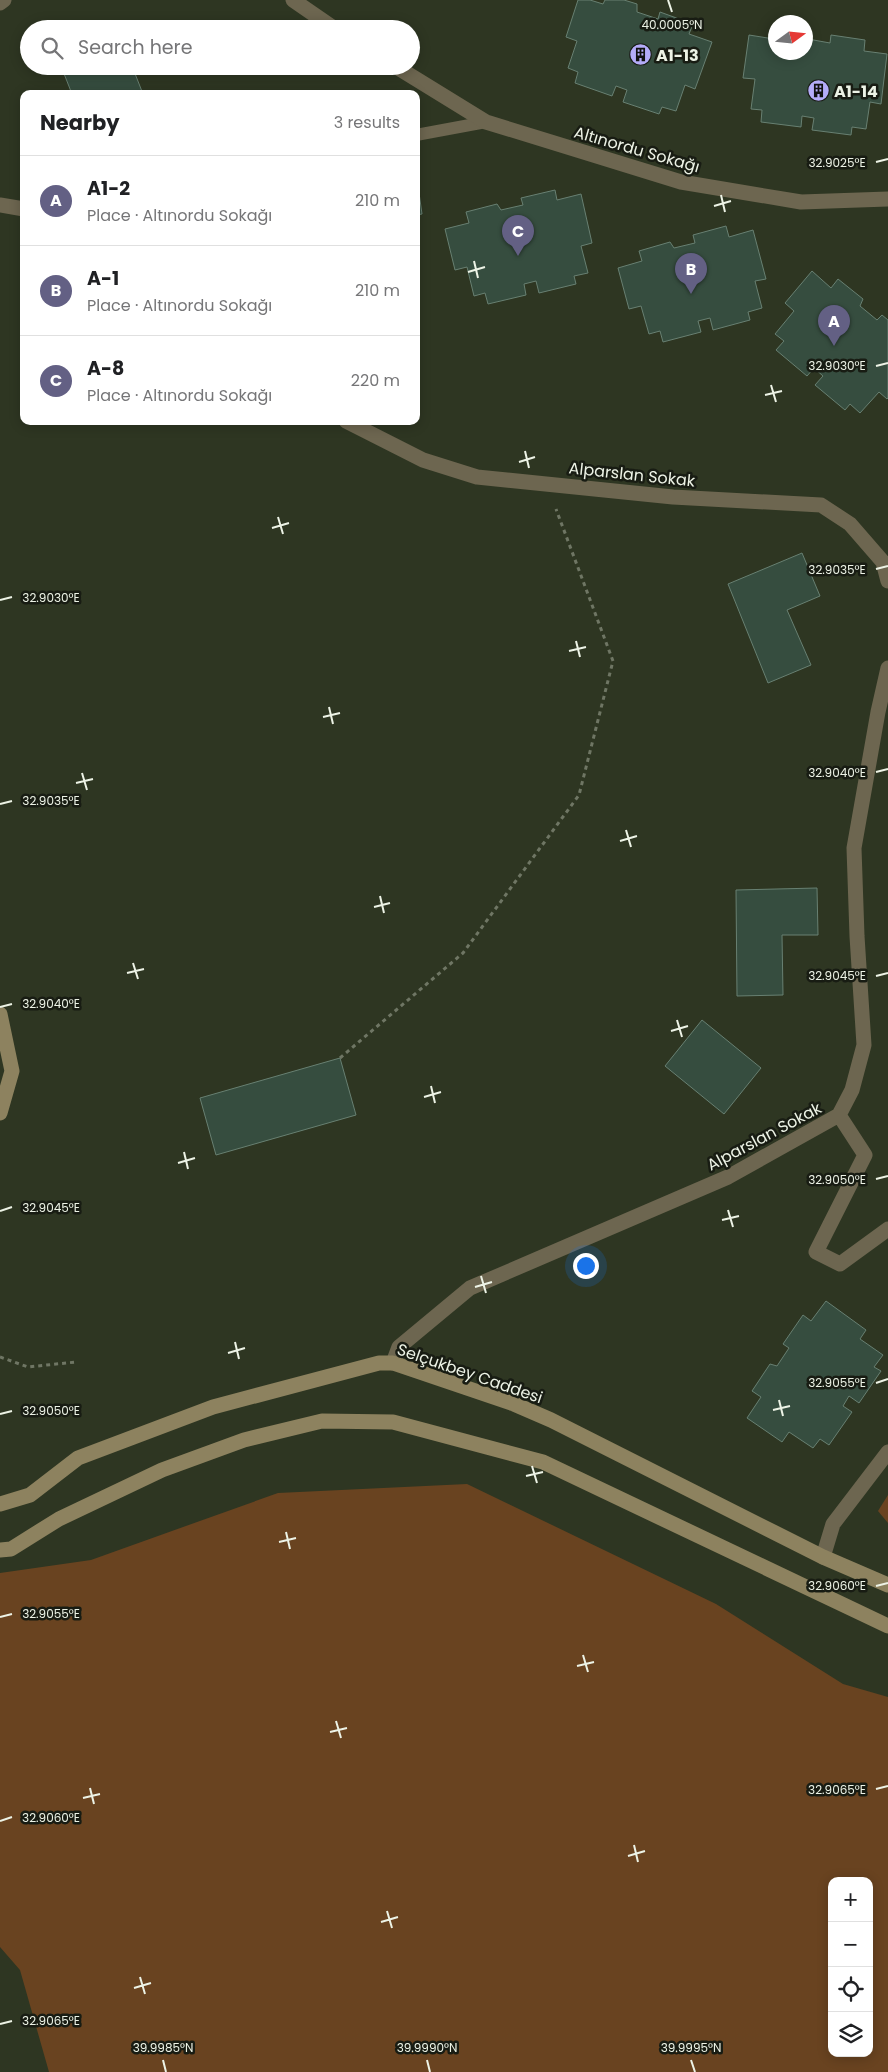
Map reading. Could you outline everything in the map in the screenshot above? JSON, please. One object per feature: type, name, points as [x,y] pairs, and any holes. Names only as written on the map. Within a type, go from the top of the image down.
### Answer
[{"type":"street","points":[[0,3],[4,0]]},
{"type":"street","points":[[293,0],[322,20]]},
{"type":"street","name":"Altınordu Sokağı","points":[[410,75],[486,122],[681,182],[801,202],[888,199]]},
{"type":"street","points":[[0,205],[20,208]]},
{"type":"street","name":"Alparslan Sokak","points":[[354,425],[423,460],[477,477],[673,497],[821,505],[850,524],[883,562],[888,581]]},
{"type":"street","name":"Alparslan Sokak","points":[[393,1363],[399,1347],[470,1288],[728,1176],[839,1115],[852,1090],[864,1045],[854,848],[876,721],[888,668]]},
{"type":"street","points":[[0,1014],[12,1071],[0,1113]]},
{"type":"street","points":[[839,1115],[864,1155],[816,1252],[840,1264],[888,1230]]},
{"type":"street","name":"Selçukbey Caddesi","points":[[0,1504],[30,1495],[78,1458],[213,1407],[379,1363],[393,1363],[514,1404],[551,1420],[823,1557],[888,1585]]},
{"type":"street","points":[[0,1550],[11,1549],[58,1519],[162,1470],[244,1440],[322,1421],[393,1422],[544,1462],[888,1626]]},
{"type":"street","points":[[823,1557],[833,1524],[888,1452]]},
{"type":"lane","points":[[420,134],[486,122]]},
{"type":"path","points":[[340,1058],[463,953],[579,795],[613,661],[546,483]]},
{"type":"path","points":[[0,1357],[28,1367],[76,1362]]},
{"type":"shaded area","points":[[467,1484],[716,1604],[843,1684],[888,1697],[888,2072],[49,2072],[20,1970],[0,1947],[0,1573],[91,1560],[278,1493]]},
{"type":"shaded area","points":[[888,1495],[888,1523],[878,1511]]},
{"type":"building","name":"A1-13","points":[[578,0],[590,0],[603,4],[605,0],[624,0],[637,4],[637,12],[658,19],[660,12],[693,24],[689,34],[712,42],[695,89],[685,85],[676,111],[662,107],[659,114],[623,102],[627,90],[616,86],[612,96],[575,83],[578,72],[568,68],[577,41],[566,37]]},
{"type":"building","name":"A1-14","points":[[749,35],[768,38],[768,60],[813,60],[813,40],[830,43],[831,35],[865,40],[864,51],[887,54],[881,104],[870,102],[866,129],[852,127],[851,135],[812,130],[814,118],[802,116],[801,127],[761,122],[762,110],[751,109],[755,79],[743,78]]},
{"type":"building","points":[[65,75],[136,75],[141,90],[70,90]]},
{"type":"building","points":[[555,190],[557,200],[581,194],[592,243],[581,246],[588,273],[574,276],[576,284],[539,293],[536,281],[524,284],[526,295],[488,304],[485,293],[474,296],[467,267],[455,270],[445,229],[469,223],[466,212],[497,204],[501,210],[523,205],[521,198]]},
{"type":"building","points":[[726,226],[729,237],[753,230],[766,279],[755,281],[762,308],[748,312],[750,320],[713,330],[710,318],[698,321],[701,332],[663,342],[660,331],[649,334],[641,306],[629,309],[618,268],[642,261],[639,251],[670,242],[674,248],[695,243],[693,235]]},
{"type":"building","points":[[812,271],[831,288],[838,279],[863,299],[860,306],[877,320],[882,315],[888,320],[888,398],[879,392],[860,413],[850,404],[845,410],[815,385],[823,376],[814,368],[807,376],[776,350],[784,341],[775,334],[794,311],[785,303]]},
{"type":"building","points":[[802,553],[820,596],[787,610],[811,665],[768,683],[728,584]]},
{"type":"building","points":[[817,888],[818,935],[782,935],[783,995],[737,996],[736,890]]},
{"type":"building","points":[[702,1020],[761,1068],[724,1114],[665,1066]]},
{"type":"building","points":[[340,1058],[356,1115],[216,1155],[200,1098]]},
{"type":"building","points":[[826,1301],[866,1330],[860,1339],[883,1355],[874,1367],[881,1371],[859,1403],[849,1396],[843,1406],[852,1412],[829,1445],[820,1439],[813,1448],[789,1432],[782,1442],[747,1418],[761,1397],[752,1391],[770,1364],[777,1366],[789,1348],[783,1344],[803,1315],[811,1321]]},
{"type":"place","name":"A1-13","points":[[640,55]]},
{"type":"place","name":"A1-14","points":[[818,91]]},
{"type":"place","name":"A-8","points":[[518,256]]},
{"type":"place","name":"A-1","points":[[691,294]]},
{"type":"place","name":"A1-2","points":[[834,346]]}]
